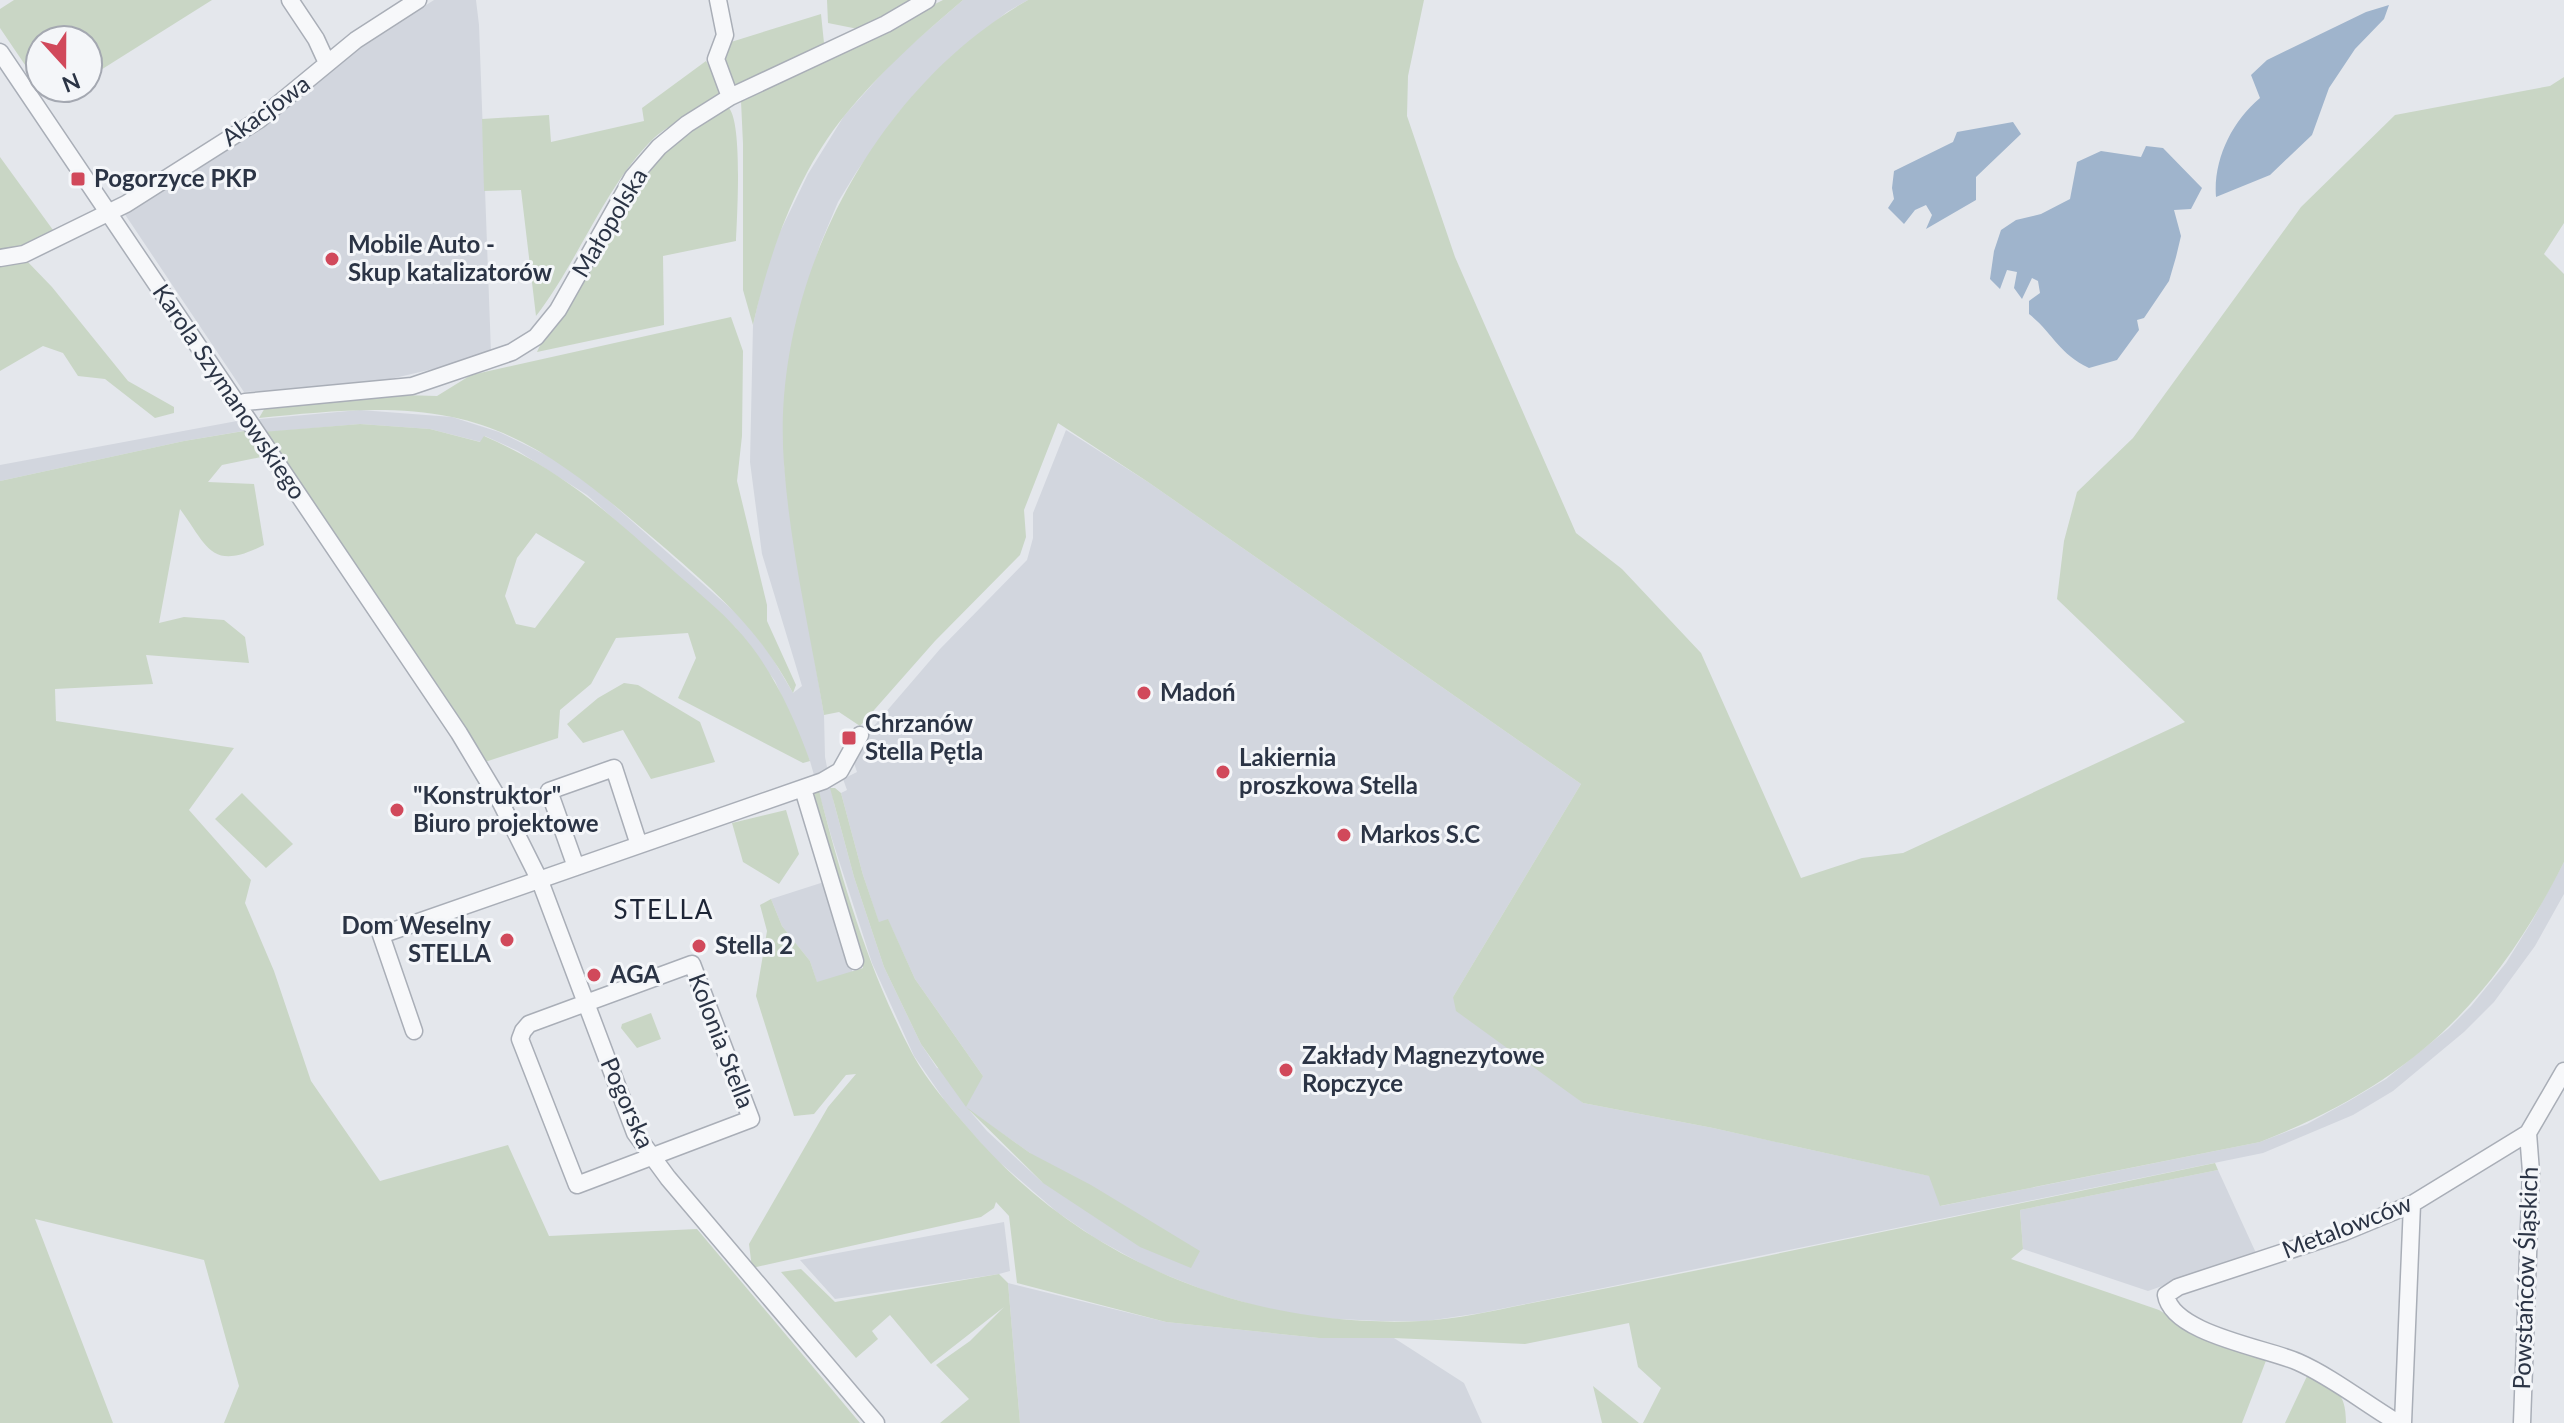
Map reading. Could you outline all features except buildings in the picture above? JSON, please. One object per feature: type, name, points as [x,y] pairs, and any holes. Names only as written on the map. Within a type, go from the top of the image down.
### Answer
[{"type":"street","points":[[290,0],[316,39],[327,63]]},
{"type":"street","name":"Akacjowa","points":[[0,258],[24,254],[126,204],[260,119],[356,40],[418,0]]},
{"type":"street","points":[[718,0],[725,35],[716,59],[730,97]]},
{"type":"street","name":"Małopolska","points":[[239,407],[245,402],[412,386],[512,352],[536,337],[558,310],[633,177],[659,147],[687,124],[730,97],[886,24],[927,0]]},
{"type":"street","name":"Karola Szymanowskiego","points":[[0,52],[459,733]]},
{"type":"street","name":"Pogorska","points":[[459,733],[508,817],[540,881],[635,1133],[651,1157],[876,1423]]},
{"type":"street","points":[[414,1031],[381,935],[803,789],[840,771],[860,735]]},
{"type":"street","points":[[576,867],[549,791],[562,786],[614,768],[639,845]]},
{"type":"street","points":[[803,789],[855,961]]},
{"type":"street","name":"Kolonia Stella","points":[[692,964],[751,1119],[577,1185],[520,1039],[529,1024],[586,1004],[692,964]]},
{"type":"street","name":"Metalowców","points":[[2400,1423],[2300,1363],[2228,1340],[2189,1322],[2168,1303],[2166,1295],[2178,1287],[2342,1233],[2412,1204],[2528,1133],[2564,1071]]},
{"type":"street","name":"Powstańców Śląskich","points":[[2522,1423],[2531,1172],[2528,1133]]},
{"type":"street","points":[[2400,1423],[2412,1204]]},
{"type":"shaded area","points":[[434,0],[476,0],[491,353],[360,386],[244,392],[122,210],[328,68]]},
{"type":"shaded area","points":[[963,0],[1028,0],[1007,12],[950,58],[899,112],[838,202],[820,245],[795,330],[784,417],[784,462],[790,516],[824,715],[825,757],[834,803],[854,877],[884,967],[921,1044],[937,1068],[983,1076],[915,979],[888,920],[879,923],[841,793],[847,790],[843,779],[857,772],[852,757],[867,734],[940,649],[1027,560],[1033,538],[1033,513],[1066,430],[1148,482],[1581,784],[1453,997],[1583,1103],[1930,1176],[1941,1206],[2260,1142],[2307,1124],[2386,1079],[2448,1029],[2506,963],[2564,862],[2564,894],[2535,946],[2494,1002],[2464,1032],[2393,1091],[2353,1115],[2263,1153],[1481,1313],[1427,1321],[1316,1318],[1267,1309],[1209,1292],[1151,1269],[1095,1238],[1057,1212],[990,1154],[945,1101],[914,1056],[872,963],[810,761],[775,681],[735,627],[587,495],[518,451],[485,436],[481,442],[430,429],[360,424],[245,434],[243,431],[0,481],[0,465],[237,421],[360,410],[452,417],[499,432],[530,447],[561,463],[599,492],[745,621],[793,693],[802,686],[762,554],[750,462],[753,325],[765,272],[779,234],[808,174],[844,116],[896,58]],"holes":[[[969,1110],[1030,1153],[1043,1183]]]},
{"type":"shaded area","points":[[824,882],[853,973],[817,983],[810,961],[782,926],[771,899]]},
{"type":"shaded area","points":[[2218,1170],[2256,1253],[2148,1291],[2023,1249],[2020,1210]]},
{"type":"shaded area","points":[[1004,1222],[1010,1271],[999,1274],[835,1299],[800,1260]]},
{"type":"shaded area","points":[[1008,1283],[1166,1322],[1319,1338],[1394,1338],[1464,1383],[1482,1423],[1020,1423]]},
{"type":"green space","points":[[14,0],[212,0],[104,68],[104,24],[24,24],[24,63],[0,28],[0,9]]},
{"type":"green space","points":[[827,0],[911,0],[858,29],[828,23]]},
{"type":"green space","points":[[943,0],[963,0],[872,84],[828,137],[813,162],[787,214],[753,325],[743,290],[741,101]]},
{"type":"green space","points":[[1028,0],[1424,0],[1408,76],[1407,116],[1455,257],[1576,533],[1622,569],[1701,653],[1801,878],[1862,858],[1903,853],[2185,722],[2057,599],[2064,541],[2077,492],[2133,438],[2301,207],[2395,115],[2550,86],[2564,77],[2564,223],[2544,254],[2564,274],[2564,862],[2536,913],[2476,998],[2441,1034],[2361,1093],[2313,1119],[2260,1142],[1940,1206],[1929,1176],[1583,1103],[1456,1011],[1453,997],[1581,784],[1148,482],[1058,423],[1024,510],[1026,537],[1020,555],[935,641],[860,726],[839,712],[824,715],[796,558],[784,464],[784,397],[794,329],[814,262],[842,199],[879,139],[922,85],[972,38]]},
{"type":"green space","points":[[821,14],[824,43],[737,90],[723,72],[726,45],[731,42]]},
{"type":"green space","points":[[706,61],[718,82],[721,95],[708,106],[670,126],[637,157],[536,316],[521,190],[484,191],[482,119],[549,115],[551,142],[644,121],[642,108]]},
{"type":"green space","points":[[728,107],[736,130],[736,241],[663,256],[664,325],[537,352],[542,341],[566,314],[647,170],[675,141]]},
{"type":"green space","points":[[0,157],[53,230],[22,250],[0,254]]},
{"type":"green space","points":[[24,258],[52,287],[128,381],[174,407],[174,413],[155,418],[105,379],[78,376],[63,353],[43,346],[0,371],[0,267]]},
{"type":"green space","points":[[731,317],[743,351],[742,436],[737,481],[767,605],[767,621],[796,685],[793,693],[764,647],[712,590],[607,499],[559,464],[508,435],[452,417],[404,411],[355,410],[259,418],[266,406],[403,395],[437,396],[471,375]]},
{"type":"green space","points":[[360,424],[430,429],[480,442],[484,436],[537,463],[603,510],[733,625],[752,647],[778,688],[810,761],[803,763],[678,698],[696,658],[688,633],[616,638],[591,684],[560,710],[558,738],[485,762],[262,432]],"holes":[[[536,533],[585,562],[535,628],[516,624],[505,596],[517,558]]]},
{"type":"green space","points":[[244,431],[261,457],[222,465],[208,482],[254,484],[264,545],[246,553],[222,555],[205,544],[180,509],[159,623],[184,617],[224,620],[245,637],[249,663],[146,655],[153,684],[55,689],[56,721],[234,748],[189,810],[251,880],[245,903],[274,971],[311,1081],[380,1181],[508,1145],[549,1236],[697,1229],[860,1423],[224,1423],[239,1386],[204,1260],[35,1219],[113,1423],[0,1423],[0,481]]},
{"type":"green space","points":[[624,683],[638,685],[700,722],[715,762],[651,779],[623,730],[583,743],[567,724],[598,698]]},
{"type":"green space","points":[[830,788],[841,793],[879,922],[888,919],[915,979],[983,1076],[966,1107],[921,1044],[884,967],[854,877]]},
{"type":"green space","points":[[819,791],[847,892],[870,959],[897,1024],[932,1084],[1014,1176],[1063,1216],[1116,1250],[1173,1278],[1233,1299],[1294,1313],[1358,1321],[1436,1320],[1699,1270],[2215,1163],[2218,1170],[2020,1210],[2023,1249],[2011,1259],[2159,1310],[2186,1327],[2267,1358],[2242,1423],[1643,1423],[1661,1388],[1638,1367],[1629,1323],[1525,1344],[1319,1338],[1166,1322],[1017,1283],[1009,1216],[996,1202],[994,1208],[981,1217],[752,1268],[749,1244],[828,1107],[856,1074],[846,1075],[814,1114],[794,1116],[756,996],[767,931],[760,905],[771,899],[782,926],[810,961],[817,982],[863,968],[810,794]]},
{"type":"green space","points":[[242,793],[293,844],[266,868],[215,819]]},
{"type":"green space","points":[[786,810],[799,854],[779,884],[743,862],[732,823]]},
{"type":"green space","points":[[651,1013],[661,1039],[637,1048],[621,1028],[622,1024]]},
{"type":"green space","points":[[966,1107],[1030,1153],[1091,1185],[1200,1251],[1191,1268],[1140,1247],[1043,1183]]},
{"type":"green space","points":[[801,1269],[835,1302],[999,1274],[1008,1283],[1020,1423],[940,1423],[969,1399],[936,1365],[970,1341],[1004,1307],[931,1364],[890,1315],[872,1331],[878,1339],[856,1358],[781,1272]]},
{"type":"green space","points":[[2308,1374],[2341,1397],[2346,1423],[2285,1423]]},
{"type":"green space","points":[[1593,1386],[1639,1423],[1602,1423]]},
{"type":"water","points":[[2389,5],[2384,19],[2355,49],[2329,88],[2312,135],[2270,175],[2216,197],[2218,169],[2226,142],[2241,118],[2260,98],[2251,75],[2267,60],[2366,12]]},
{"type":"water","points":[[2013,122],[2021,134],[1976,177],[1976,200],[1926,229],[1932,215],[1926,205],[1915,210],[1904,224],[1888,208],[1894,199],[1894,171],[1953,142],[1957,132]]},
{"type":"water","points":[[2146,146],[2163,148],[2202,188],[2191,209],[2174,210],[2181,236],[2169,281],[2144,318],[2137,320],[2139,330],[2117,360],[2089,368],[2070,356],[2029,314],[2029,301],[2040,293],[2038,281],[2032,278],[2022,299],[2014,288],[2017,272],[2007,270],[2000,289],[1990,279],[1994,251],[2001,230],[2016,220],[2041,214],[2070,199],[2077,162],[2101,151],[2141,157]]},
{"type":"place","name":"Pogorzyce PKP","points":[[78,179]]},
{"type":"place","name":"Mobile Auto - Skup katalizatorów","points":[[332,259]]},
{"type":"place","name":"Madoń","points":[[1144,693]]},
{"type":"place","name":"Chrzanów Stella Pętla","points":[[849,738]]},
{"type":"place","name":"Lakiernia proszkowa Stella","points":[[1223,772]]},
{"type":"place","name":"\"Konstruktor\" Biuro projektowe","points":[[397,810]]},
{"type":"place","name":"Markos S.C","points":[[1344,835]]},
{"type":"place","name":"Dom Weselny STELLA","points":[[507,940]]},
{"type":"place","name":"Stella 2","points":[[699,946]]},
{"type":"place","name":"AGA","points":[[594,975]]},
{"type":"place","name":"Zakłady Magnezytowe Ropczyce","points":[[1286,1070]]},
{"type":"district","name":"STELLA","points":[[664,910]]}]
